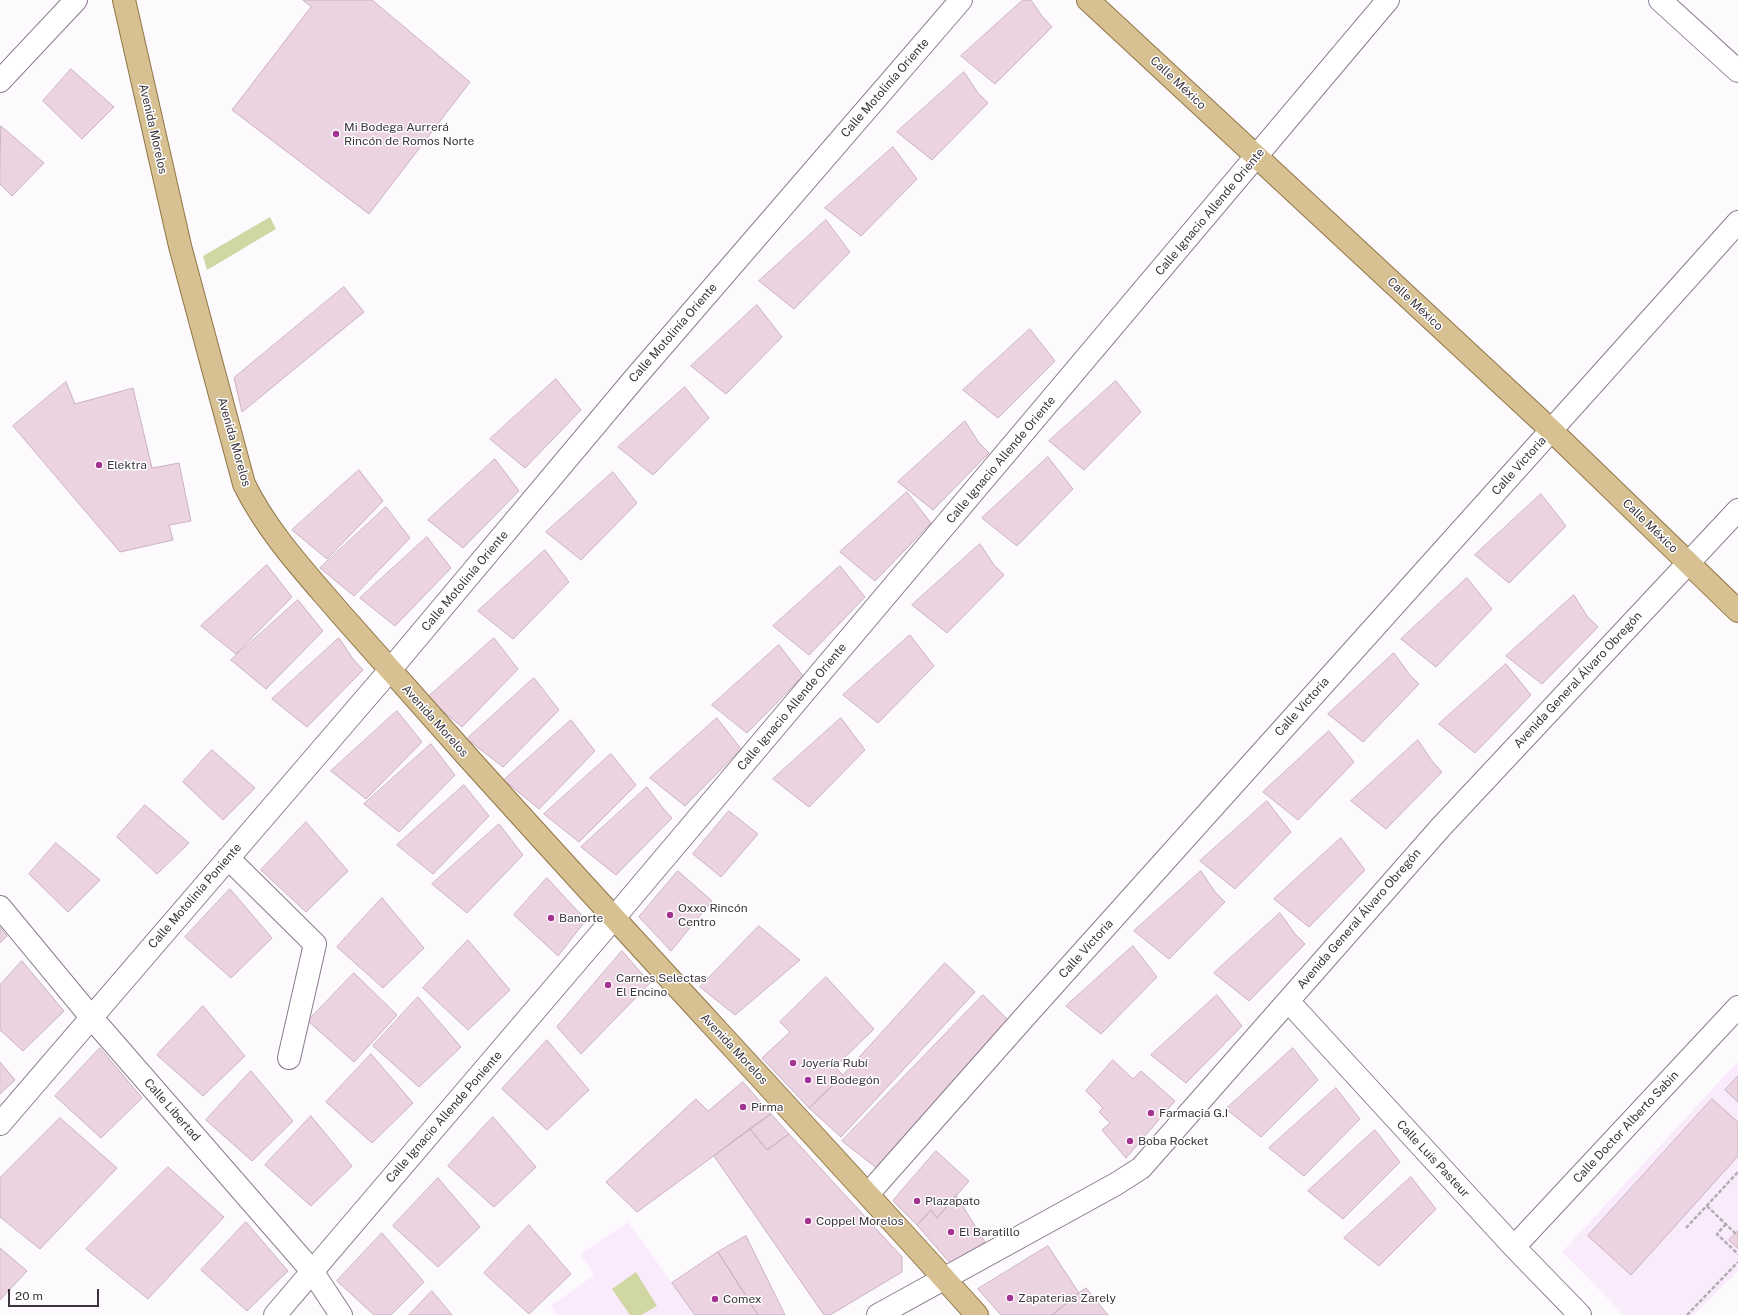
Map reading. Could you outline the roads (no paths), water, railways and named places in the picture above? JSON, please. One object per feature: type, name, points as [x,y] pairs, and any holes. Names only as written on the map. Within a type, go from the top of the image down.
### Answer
[{"type":"main road","name":"Avenida Morelos","points":[[124,0],[180,246],[244,484],[255,507],[282,546],[390,670],[613,919],[868,1194],[977,1315]]},
{"type":"main road","name":"Calle México","points":[[1088,0],[1551,430],[1738,611]]},
{"type":"street","points":[[0,80],[76,0]]},
{"type":"street","name":"Calle Motolinía Oriente","points":[[390,670],[634,379],[961,0]]},
{"type":"street","name":"Calle Ignacio Allende Oriente","points":[[613,919],[1388,0]]},
{"type":"street","points":[[1661,0],[1738,72]]},
{"type":"street","name":"Calle Victoria","points":[[868,1194],[1040,1000],[1738,222]]},
{"type":"street","name":"Avenida General Álvaro Obregón","points":[[878,1315],[1116,1184],[1141,1168],[1441,827],[1687,562],[1738,510]]},
{"type":"street","name":"Calle Motolinía Poniente","points":[[0,1124],[390,670]]},
{"type":"street","points":[[228,858],[315,944],[289,1058]]},
{"type":"street","name":"Calle Libertad","points":[[0,907],[91,1017],[312,1271],[340,1315]]},
{"type":"street","name":"Calle Ignacio Allende Poniente","points":[[275,1315],[613,919]]},
{"type":"street","name":"Calle Luis Pasteur","points":[[1288,1001],[1514,1247],[1580,1315]]},
{"type":"street","name":"Calle Doctor Alberto Sabin","points":[[1514,1247],[1738,1007]]},
{"type":"place","name":"Mi Bodega Aurrerá Rincón de Romos Norte","points":[[336,134]]},
{"type":"place","name":"Elektra","points":[[99,465]]},
{"type":"place","name":"Oxxo Rincón Centro","points":[[670,915]]},
{"type":"place","name":"Banorte","points":[[551,918]]},
{"type":"place","name":"Carnes Selectas El Encino","points":[[608,985]]},
{"type":"place","name":"Joyería Rubí","points":[[793,1063]]},
{"type":"place","name":"El Bodegón","points":[[808,1080]]},
{"type":"place","name":"Pirma","points":[[743,1107]]},
{"type":"place","name":"Farmacia G.I","points":[[1151,1113]]},
{"type":"place","name":"Boba Rocket","points":[[1130,1141]]},
{"type":"place","name":"Plazapato","points":[[917,1201]]},
{"type":"place","name":"Coppel Morelos","points":[[808,1221]]},
{"type":"place","name":"El Baratillo","points":[[951,1232]]},
{"type":"place","name":"Zapaterias Zarely","points":[[1010,1298]]},
{"type":"place","name":"Comex","points":[[715,1299]]}]
